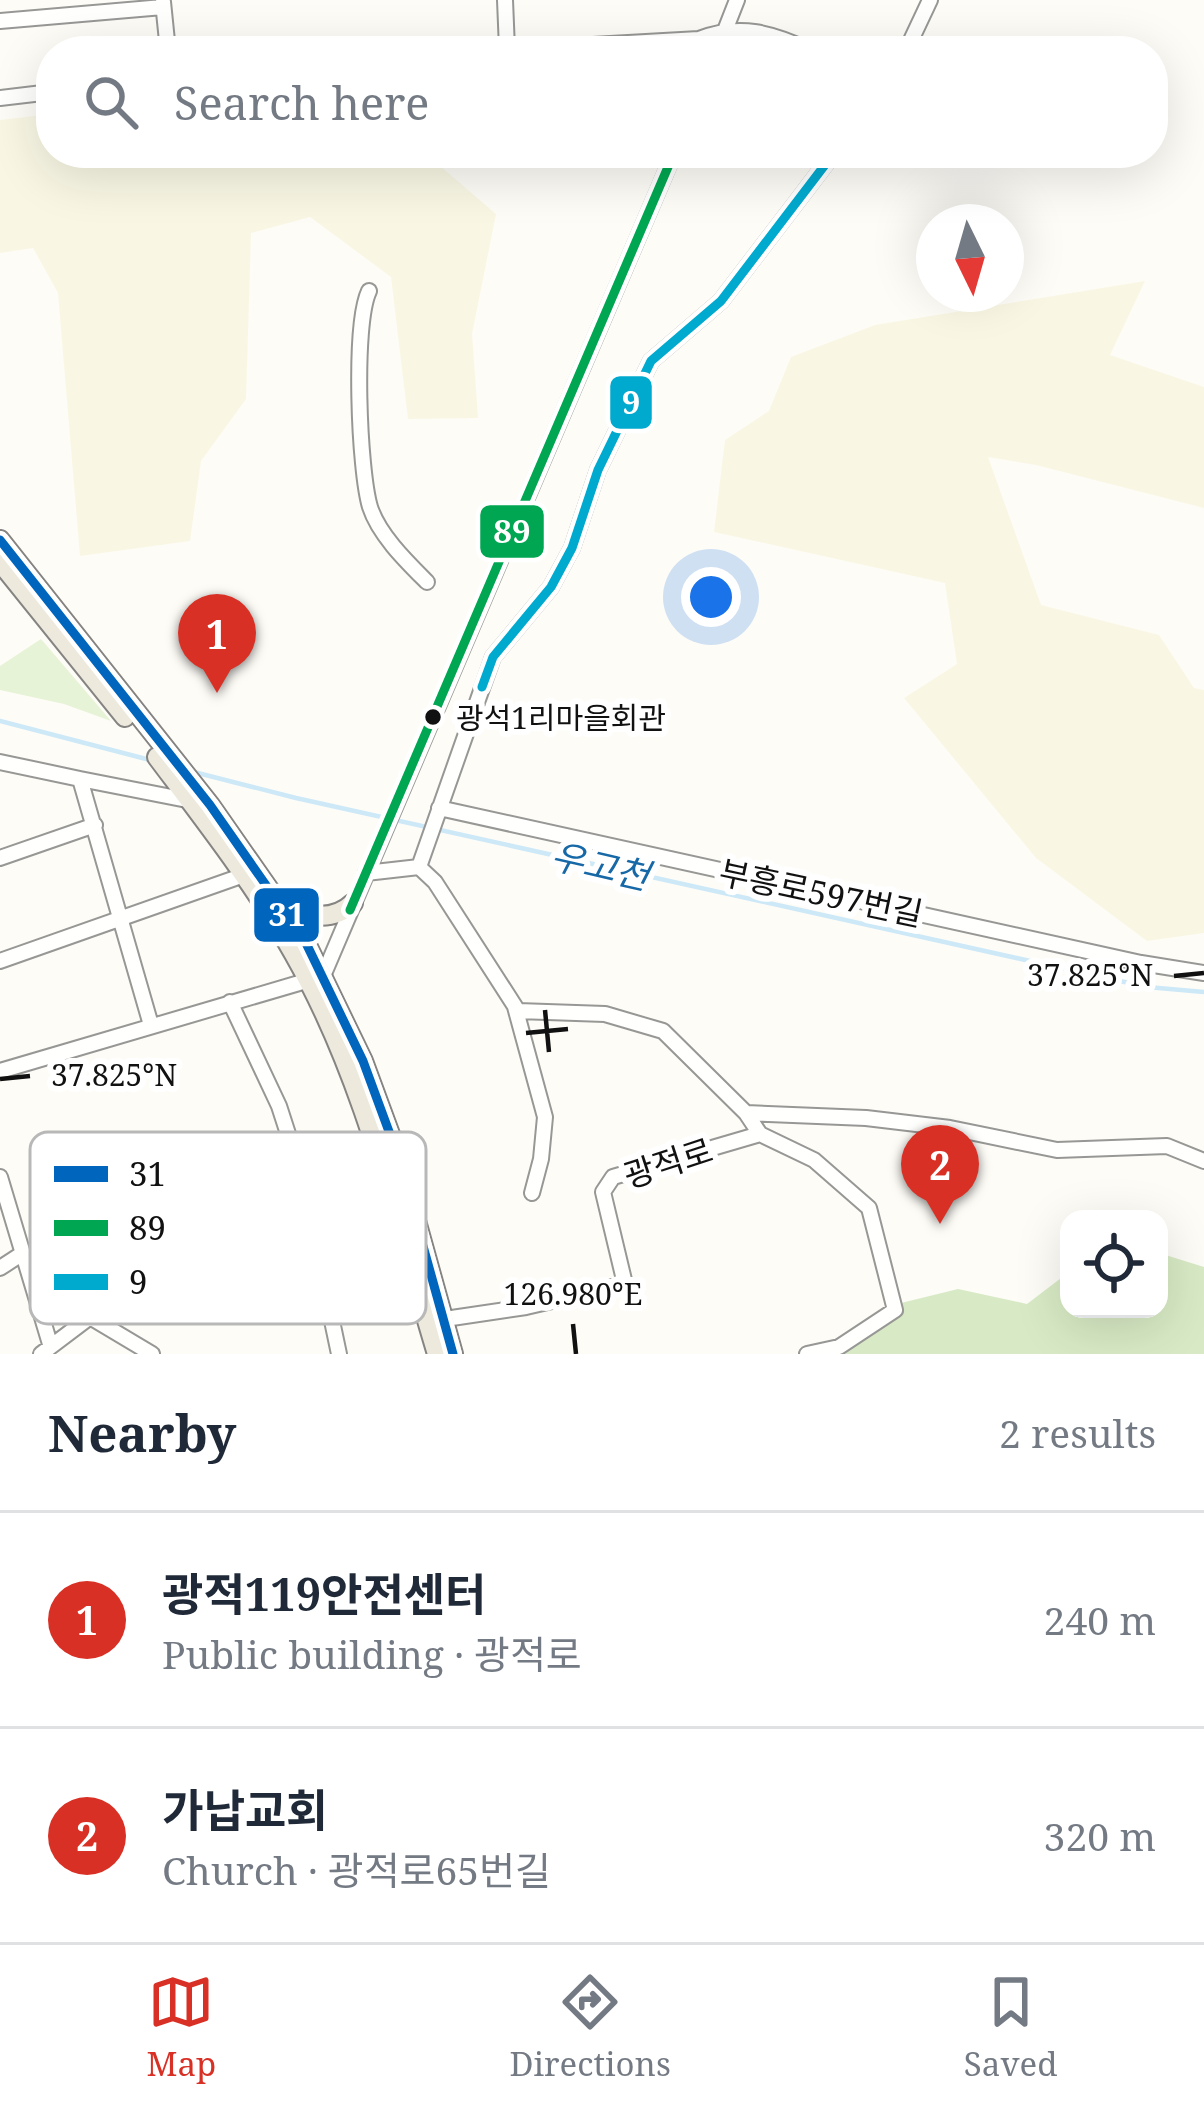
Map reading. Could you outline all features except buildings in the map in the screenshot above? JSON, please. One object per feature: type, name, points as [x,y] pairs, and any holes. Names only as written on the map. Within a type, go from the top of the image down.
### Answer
[{"type":"main road","points":[[0,540],[153,742],[315,978],[369,1132]]},
{"type":"main road","points":[[0,562],[153,742]]},
{"type":"main road","points":[[190,794],[285,906],[311,914],[343,913],[353,904]]},
{"type":"main road","points":[[273,892],[363,1061],[389,1132]]},
{"type":"main road","points":[[426,1253],[453,1354]]},
{"type":"main road","points":[[426,1314],[437,1354]]},
{"type":"street","points":[[505,0],[506,36]]},
{"type":"street","points":[[722,36],[737,0]]},
{"type":"street","points":[[913,36],[930,0]]},
{"type":"street","points":[[0,20],[70,7],[163,4],[166,36]]},
{"type":"street","points":[[707,36],[725,29],[780,36]]},
{"type":"street","points":[[0,98],[36,94]]},
{"type":"street","points":[[0,1070],[315,978],[353,904],[668,168]]},
{"type":"street","points":[[419,867],[493,657],[551,587],[572,548],[598,470],[651,361],[721,301],[823,168]]},
{"type":"street","points":[[369,292],[361,308],[358,356],[370,509],[400,554],[427,583]]},
{"type":"street","points":[[0,762],[190,794]]},
{"type":"street","points":[[80,779],[151,1025]]},
{"type":"street","name":"부흥로597번길","points":[[437,813],[1204,974]]},
{"type":"street","points":[[0,858],[95,825]]},
{"type":"street","points":[[366,873],[419,867],[435,882],[518,1011],[605,1014],[663,1031],[746,1113],[760,1134],[814,1160],[869,1208],[895,1310],[839,1347],[807,1354]]},
{"type":"street","points":[[0,962],[244,875]]},
{"type":"street","points":[[230,1002],[279,1106],[286,1132]]},
{"type":"street","points":[[515,1007],[545,1117],[542,1159],[532,1193]]},
{"type":"street","points":[[746,1113],[866,1118],[1057,1150],[1167,1147],[1204,1161]]},
{"type":"street","name":"광적로","points":[[445,1319],[526,1307],[625,1284],[603,1192],[613,1177],[760,1134]]},
{"type":"street","points":[[0,1177],[30,1282]]},
{"type":"street","points":[[0,1268],[23,1252]]},
{"type":"street","points":[[46,1349],[80,1324]]},
{"type":"street","points":[[102,1324],[152,1354]]},
{"type":"street","points":[[333,1324],[339,1354]]},
{"type":"shaded area","points":[[36,116],[36,168],[442,168],[496,214],[472,334],[478,418],[408,419],[391,277],[310,217],[251,233],[246,399],[201,461],[190,541],[80,556],[58,293],[33,248],[0,253],[0,120]]},
{"type":"shaded area","points":[[1145,281],[1110,355],[1204,387],[1204,508],[988,457],[1041,605],[1159,635],[1194,688],[1204,690],[1204,933],[1147,941],[1036,858],[904,698],[957,664],[945,583],[714,532],[725,440],[769,411],[791,357],[875,325],[955,312],[1024,312],[1024,301]]},
{"type":"green space","points":[[41,639],[111,721],[64,704],[0,690],[0,666]]},
{"type":"green space","points":[[1168,1256],[1204,1267],[1204,1354],[845,1354],[901,1303],[958,1289],[1027,1304],[1060,1279],[1060,1318],[1168,1318]]},
{"type":"waterway","name":"우고천","points":[[0,721],[150,760]]},
{"type":"waterway","name":"우고천","points":[[190,771],[1147,987],[1204,992]]},
{"type":"transit line","name":"89","points":[[350,910],[668,168]]},
{"type":"transit line","name":"9","points":[[482,687],[493,657],[551,587],[572,548],[598,470],[651,361],[721,301],[823,168]]},
{"type":"transit line","name":"31","points":[[0,540],[210,805],[305,941],[363,1061],[389,1132]]},
{"type":"transit line","name":"31","points":[[426,1257],[453,1354]]},
{"type":"place","name":"광적119안전센터","points":[[217,693]]},
{"type":"place","name":"광석1리마을회관","points":[[433,717]]},
{"type":"place","name":"가납교회","points":[[940,1224]]}]
